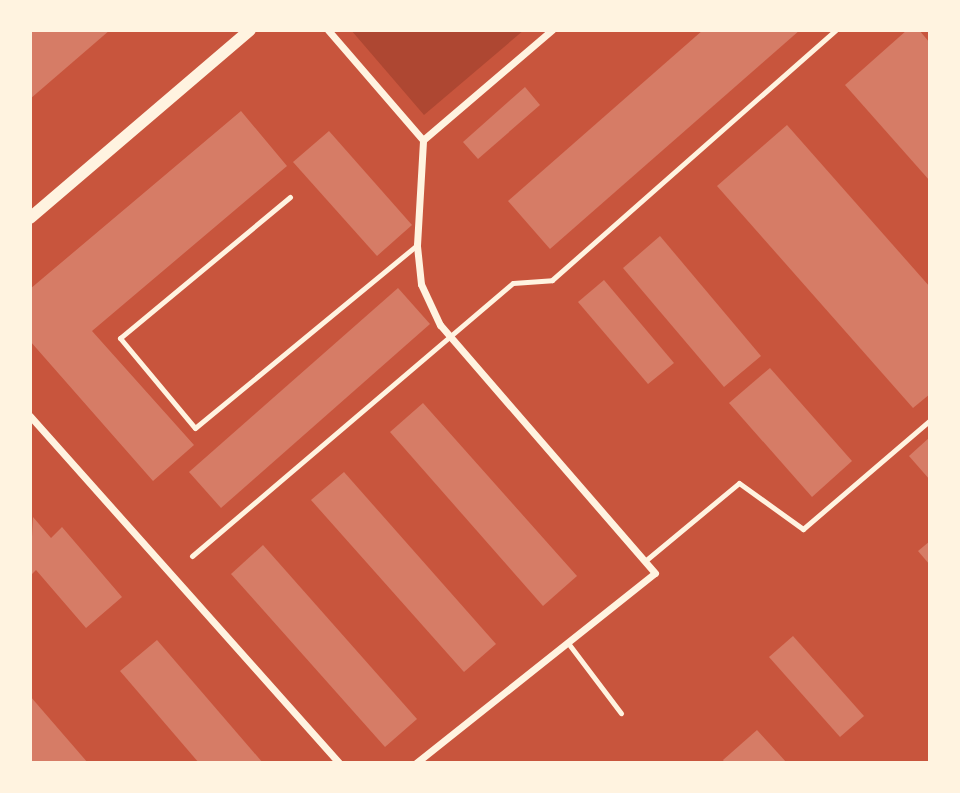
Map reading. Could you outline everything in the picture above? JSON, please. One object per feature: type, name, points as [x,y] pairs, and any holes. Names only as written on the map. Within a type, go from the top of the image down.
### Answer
[{"type":"street","points":[[30,218],[250,30]]},
{"type":"street","points":[[328,30],[423,140],[417,245],[421,284],[449,336],[655,573],[416,763]]},
{"type":"street","points":[[423,140],[552,30]]},
{"type":"street","points":[[30,416],[339,763]]},
{"type":"lane","points":[[192,556],[513,284],[552,280],[836,30]]},
{"type":"lane","points":[[290,197],[120,338],[195,428],[417,245]]},
{"type":"lane","points":[[645,561],[739,483],[803,529],[930,420]]},
{"type":"lane","points":[[568,643],[621,713]]},
{"type":"shaded area","points":[[351,30],[524,30],[424,115]]},
{"type":"building","points":[[30,30],[110,30],[30,99]]},
{"type":"building","points":[[703,30],[800,30],[550,249],[508,201]]},
{"type":"building","points":[[907,30],[919,30],[930,43],[930,181],[845,85]]},
{"type":"building","points":[[525,87],[540,105],[478,159],[463,142]]},
{"type":"building","points":[[241,111],[287,166],[92,331],[194,445],[153,481],[30,341],[30,289]]},
{"type":"building","points":[[787,125],[930,287],[930,394],[913,408],[717,186]]},
{"type":"building","points":[[329,131],[412,225],[377,256],[293,162]]},
{"type":"building","points":[[660,236],[761,356],[724,387],[623,268]]},
{"type":"building","points":[[604,280],[674,363],[648,384],[578,302]]},
{"type":"building","points":[[398,288],[430,324],[221,508],[189,472]]},
{"type":"building","points":[[770,368],[852,461],[812,497],[729,403]]},
{"type":"building","points":[[423,403],[577,576],[543,606],[390,432]]},
{"type":"building","points":[[930,437],[930,480],[909,456]]},
{"type":"building","points":[[344,472],[496,644],[464,672],[311,500]]},
{"type":"building","points":[[33,517],[51,538],[62,527],[122,597],[86,628],[36,570],[30,576]]},
{"type":"building","points":[[930,541],[930,565],[918,551]]},
{"type":"building","points":[[263,545],[417,719],[385,747],[231,574]]},
{"type":"building","points":[[793,636],[864,716],[840,737],[769,657]]},
{"type":"building","points":[[157,640],[263,763],[199,763],[120,671]]},
{"type":"building","points":[[30,696],[88,763],[30,763]]},
{"type":"building","points":[[757,730],[787,763],[725,763],[723,760]]}]
